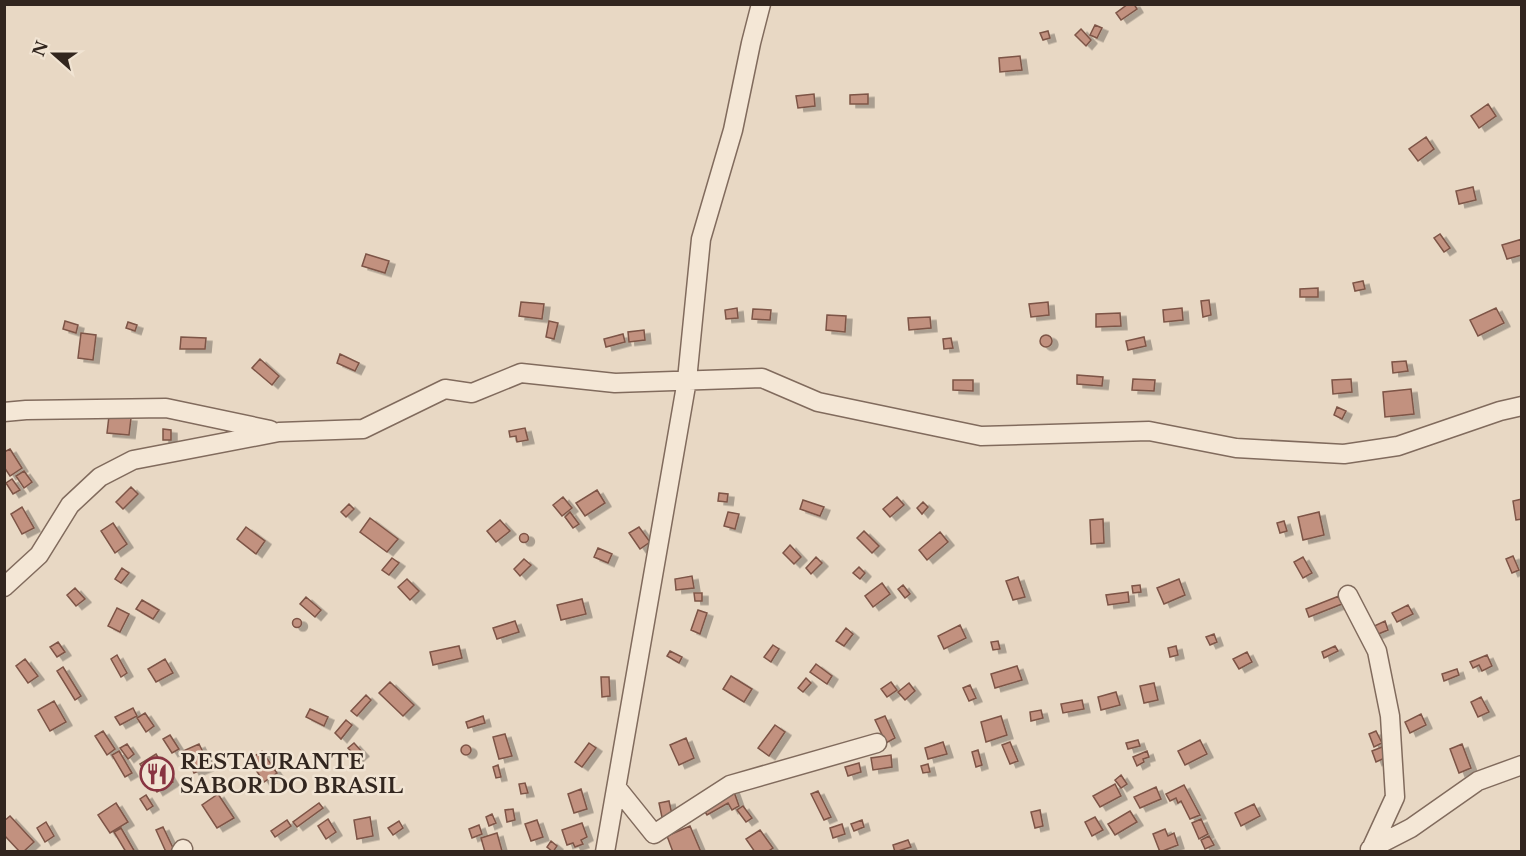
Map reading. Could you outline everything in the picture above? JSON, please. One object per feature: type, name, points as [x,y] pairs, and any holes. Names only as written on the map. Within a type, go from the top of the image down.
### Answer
[{"type":"street","points":[[605,852],[687,380],[701,239],[733,130],[751,43],[762,4]]},
{"type":"street","points":[[4,587],[39,555],[69,505],[100,477],[133,460],[279,432],[363,429],[445,389],[472,393],[521,373],[615,384],[762,378],[819,402],[981,436],[1149,431],[1236,448],[1344,454],[1398,446],[1521,406]]},
{"type":"street","points":[[4,412],[166,408],[279,432]]},
{"type":"street","points":[[1348,595],[1377,651],[1390,716],[1395,797],[1369,849]]},
{"type":"street","points":[[617,788],[654,834],[729,785],[877,743]]},
{"type":"street","points":[[1369,849],[1411,828],[1478,781],[1521,765]]},
{"type":"building","points":[[1128,4],[1134,4],[1137,9],[1121,20],[1116,13]]},
{"type":"building","points":[[1095,25],[1102,28],[1097,38],[1090,35]]},
{"type":"building","points":[[1081,29],[1091,40],[1086,46],[1075,35]]},
{"type":"building","points":[[1048,31],[1050,38],[1043,40],[1040,33]]},
{"type":"building","points":[[1020,56],[1022,70],[1000,72],[999,58]]},
{"type":"building","points":[[814,94],[815,106],[798,108],[796,96]]},
{"type":"building","points":[[868,94],[868,104],[850,104],[850,95]]},
{"type":"building","points":[[1488,104],[1496,116],[1479,128],[1471,116]]},
{"type":"building","points":[[1426,137],[1434,149],[1418,161],[1409,149]]},
{"type":"building","points":[[1473,187],[1476,200],[1459,204],[1456,191]]},
{"type":"building","points":[[1440,234],[1450,248],[1444,252],[1434,238]]},
{"type":"building","points":[[1522,239],[1522,255],[1507,259],[1502,245]]},
{"type":"building","points":[[366,254],[389,261],[385,273],[362,266]]},
{"type":"building","points":[[1363,281],[1365,289],[1355,291],[1353,283]]},
{"type":"building","points":[[1318,288],[1318,297],[1300,297],[1300,289]]},
{"type":"building","points":[[1209,300],[1211,315],[1203,317],[1201,301]]},
{"type":"building","points":[[521,302],[544,304],[542,319],[519,316]]},
{"type":"building","points":[[1048,302],[1049,315],[1031,317],[1029,304]]},
{"type":"building","points":[[737,308],[738,318],[726,319],[725,310]]},
{"type":"building","points":[[1182,308],[1183,320],[1164,322],[1163,310]]},
{"type":"building","points":[[1496,308],[1504,323],[1478,336],[1470,320]]},
{"type":"building","points":[[753,309],[771,310],[770,320],[752,319]]},
{"type":"building","points":[[1120,313],[1121,326],[1096,327],[1096,314]]},
{"type":"building","points":[[827,315],[846,316],[845,332],[826,330]]},
{"type":"building","points":[[930,317],[931,328],[909,330],[908,318]]},
{"type":"building","points":[[65,321],[78,325],[76,333],[63,329]]},
{"type":"building","points":[[549,321],[558,323],[554,339],[546,337]]},
{"type":"building","points":[[128,322],[137,325],[135,331],[126,328]]},
{"type":"building","points":[[644,330],[645,340],[629,342],[628,332]]},
{"type":"building","points":[[81,333],[96,335],[93,360],[78,358]]},
{"type":"building","points":[[623,334],[625,342],[606,347],[604,339]]},
{"type":"building","points":[[1048,335],[1052,341],[1048,347],[1044,347],[1040,339]]},
{"type":"building","points":[[181,337],[206,338],[205,349],[180,349]]},
{"type":"building","points":[[1144,337],[1146,346],[1128,350],[1126,341]]},
{"type":"building","points":[[951,338],[953,348],[944,349],[943,339]]},
{"type":"building","points":[[340,354],[359,363],[355,371],[337,363]]},
{"type":"building","points":[[260,359],[279,376],[272,385],[252,368]]},
{"type":"building","points":[[1406,361],[1408,371],[1393,373],[1392,362]]},
{"type":"building","points":[[1077,375],[1103,377],[1102,386],[1077,384]]},
{"type":"building","points":[[1133,379],[1155,380],[1154,391],[1132,390]]},
{"type":"building","points":[[1351,379],[1352,392],[1333,394],[1332,380]]},
{"type":"building","points":[[953,380],[973,380],[973,391],[953,390]]},
{"type":"building","points":[[1411,389],[1414,414],[1385,417],[1383,392]]},
{"type":"building","points":[[1337,407],[1346,411],[1342,419],[1334,415]]},
{"type":"building","points":[[109,416],[131,418],[129,435],[107,433]]},
{"type":"building","points":[[525,428],[528,440],[517,442],[516,436],[510,437],[509,431]]},
{"type":"building","points":[[163,429],[171,430],[171,440],[163,440]]},
{"type":"building","points":[[10,449],[22,468],[10,476],[4,467],[4,452]]},
{"type":"building","points":[[24,471],[32,482],[24,488],[16,476]]},
{"type":"building","points":[[12,479],[20,490],[13,494],[6,483]]},
{"type":"building","points":[[131,487],[138,494],[123,509],[116,502]]},
{"type":"building","points":[[597,490],[605,503],[585,516],[576,503]]},
{"type":"building","points":[[719,493],[728,494],[727,502],[718,501]]},
{"type":"building","points":[[563,497],[572,508],[562,516],[553,505]]},
{"type":"building","points":[[897,497],[904,505],[890,517],[883,509]]},
{"type":"building","points":[[1522,499],[1522,519],[1516,520],[1513,501]]},
{"type":"building","points":[[803,500],[824,507],[820,516],[800,509]]},
{"type":"building","points":[[923,502],[928,507],[922,514],[917,508]]},
{"type":"building","points":[[349,504],[354,509],[346,517],[341,512]]},
{"type":"building","points":[[22,507],[34,528],[22,534],[11,514]]},
{"type":"building","points":[[570,512],[579,524],[573,528],[565,517]]},
{"type":"building","points":[[728,512],[739,514],[735,529],[724,526]]},
{"type":"building","points":[[1319,512],[1324,535],[1303,540],[1298,517]]},
{"type":"building","points":[[370,518],[398,539],[387,552],[360,532]]},
{"type":"building","points":[[1103,519],[1104,543],[1091,544],[1090,520]]},
{"type":"building","points":[[500,520],[510,531],[496,542],[487,531]]},
{"type":"building","points":[[1284,521],[1287,531],[1280,533],[1277,523]]},
{"type":"building","points":[[113,523],[127,544],[115,553],[101,531]]},
{"type":"building","points":[[246,527],[265,541],[256,554],[237,539]]},
{"type":"building","points":[[639,527],[650,542],[640,549],[629,533]]},
{"type":"building","points":[[864,531],[879,546],[872,553],[857,538]]},
{"type":"building","points":[[940,532],[948,542],[927,560],[919,550]]},
{"type":"building","points":[[524,533],[529,538],[524,543],[519,538]]},
{"type":"building","points":[[790,545],[801,557],[794,564],[783,553]]},
{"type":"building","points":[[598,548],[612,554],[608,563],[594,557]]},
{"type":"building","points":[[1513,556],[1519,570],[1512,573],[1506,559]]},
{"type":"building","points":[[816,557],[822,563],[811,574],[806,568]]},
{"type":"building","points":[[1303,557],[1312,573],[1303,578],[1294,562]]},
{"type":"building","points":[[392,558],[399,563],[389,575],[382,570]]},
{"type":"building","points":[[524,559],[531,565],[520,576],[514,569]]},
{"type":"building","points":[[859,567],[865,573],[860,579],[853,573]]},
{"type":"building","points":[[122,568],[129,573],[121,583],[115,579]]},
{"type":"building","points":[[692,576],[694,588],[676,590],[675,579]]},
{"type":"building","points":[[1018,577],[1025,597],[1013,600],[1006,581]]},
{"type":"building","points":[[407,579],[419,591],[410,600],[398,587]]},
{"type":"building","points":[[1179,579],[1185,595],[1164,604],[1157,588]]},
{"type":"building","points":[[882,583],[890,594],[873,607],[865,596]]},
{"type":"building","points":[[903,585],[910,594],[905,598],[898,589]]},
{"type":"building","points":[[1140,585],[1141,592],[1133,593],[1132,586]]},
{"type":"building","points":[[75,588],[85,599],[76,606],[67,595]]},
{"type":"building","points":[[1128,592],[1129,602],[1108,605],[1106,595]]},
{"type":"building","points":[[694,593],[702,593],[702,601],[695,601]]},
{"type":"building","points":[[1339,596],[1342,604],[1309,617],[1306,609]]},
{"type":"building","points":[[306,597],[321,610],[315,617],[300,604]]},
{"type":"building","points":[[582,599],[586,614],[561,620],[557,605]]},
{"type":"building","points":[[142,600],[159,610],[153,619],[136,609]]},
{"type":"building","points":[[1408,605],[1413,614],[1397,622],[1392,613]]},
{"type":"building","points":[[117,608],[129,614],[120,632],[108,626]]},
{"type":"building","points":[[698,610],[707,613],[700,634],[691,630]]},
{"type":"building","points":[[297,619],[301,623],[297,627],[293,623]]},
{"type":"building","points":[[515,621],[519,632],[497,639],[493,628]]},
{"type":"building","points":[[1385,621],[1388,630],[1376,635],[1372,627]]},
{"type":"building","points":[[960,625],[966,638],[944,649],[938,636]]},
{"type":"building","points":[[846,628],[853,634],[844,646],[836,641]]},
{"type":"building","points":[[1214,634],[1217,642],[1210,645],[1206,637]]},
{"type":"building","points":[[998,641],[1000,649],[993,650],[991,642]]},
{"type":"building","points":[[58,642],[65,652],[57,657],[50,647]]},
{"type":"building","points":[[773,645],[779,649],[771,662],[764,657]]},
{"type":"building","points":[[459,646],[462,658],[433,665],[430,652]]},
{"type":"building","points":[[1176,646],[1178,655],[1170,657],[1168,648]]},
{"type":"building","points":[[1335,646],[1338,651],[1324,658],[1322,652]]},
{"type":"building","points":[[670,651],[682,657],[679,663],[667,656]]},
{"type":"building","points":[[1247,652],[1252,662],[1239,669],[1233,659]]},
{"type":"building","points":[[117,655],[127,673],[121,677],[111,659]]},
{"type":"building","points":[[1487,655],[1492,666],[1482,671],[1479,665],[1473,668],[1470,662]]},
{"type":"building","points":[[25,659],[38,676],[28,683],[16,666]]},
{"type":"building","points":[[165,659],[173,673],[156,682],[148,669]]},
{"type":"building","points":[[816,664],[832,676],[827,684],[810,672]]},
{"type":"building","points":[[1017,666],[1022,680],[995,688],[991,674]]},
{"type":"building","points":[[63,667],[81,696],[75,700],[57,671]]},
{"type":"building","points":[[1457,669],[1459,675],[1444,681],[1442,674]]},
{"type":"building","points":[[731,676],[752,689],[744,702],[723,689]]},
{"type":"building","points":[[601,677],[609,677],[610,696],[602,697]]},
{"type":"building","points":[[806,678],[811,683],[803,692],[798,688]]},
{"type":"building","points":[[390,682],[414,705],[403,716],[379,693]]},
{"type":"building","points":[[891,682],[897,690],[887,697],[881,689]]},
{"type":"building","points":[[909,683],[915,691],[905,700],[898,692]]},
{"type":"building","points":[[1154,683],[1158,700],[1144,703],[1140,686]]},
{"type":"building","points":[[970,685],[976,698],[969,701],[963,688]]},
{"type":"building","points":[[1116,692],[1120,705],[1101,710],[1098,697]]},
{"type":"building","points":[[366,695],[371,700],[357,716],[351,711]]},
{"type":"building","points":[[1481,697],[1489,712],[1478,717],[1471,702]]},
{"type":"building","points":[[1082,700],[1084,709],[1063,713],[1061,704]]},
{"type":"building","points":[[54,701],[66,722],[50,731],[38,710]]},
{"type":"building","points":[[133,708],[137,716],[120,725],[115,717]]},
{"type":"building","points":[[310,709],[328,717],[324,726],[306,717]]},
{"type":"building","points":[[1041,710],[1043,718],[1031,721],[1030,712]]},
{"type":"building","points":[[145,713],[154,726],[146,732],[137,718]]},
{"type":"building","points":[[1421,714],[1426,725],[1410,733],[1405,722]]},
{"type":"building","points":[[483,716],[485,723],[468,728],[466,722]]},
{"type":"building","points":[[885,716],[895,738],[886,743],[875,720]]},
{"type":"building","points":[[1001,716],[1007,735],[986,742],[981,722]]},
{"type":"building","points":[[346,720],[352,725],[341,739],[335,733]]},
{"type":"building","points":[[775,725],[785,732],[769,756],[758,748]]},
{"type":"building","points":[[103,731],[115,749],[107,755],[95,736]]},
{"type":"building","points":[[1376,731],[1382,743],[1374,747],[1369,734]]},
{"type":"building","points":[[505,734],[512,756],[499,759],[493,737]]},
{"type":"building","points":[[170,735],[179,749],[172,753],[163,739]]},
{"type":"building","points":[[686,738],[694,758],[679,765],[670,745]]},
{"type":"building","points":[[1138,740],[1140,746],[1128,749],[1126,743]]},
{"type":"building","points":[[1200,740],[1207,754],[1185,765],[1178,751]]},
{"type":"building","points":[[943,742],[947,754],[928,759],[925,748]]},
{"type":"building","points":[[1010,742],[1018,761],[1010,764],[1002,745]]},
{"type":"building","points":[[354,743],[363,753],[357,758],[348,748]]},
{"type":"building","points":[[589,743],[596,748],[582,767],[575,762]]},
{"type":"building","points":[[127,744],[134,754],[128,759],[120,748]]},
{"type":"building","points":[[199,744],[210,766],[194,773],[183,751]]},
{"type":"building","points":[[1462,744],[1471,768],[1459,773],[1450,749]]},
{"type":"building","points":[[466,745],[470,746],[470,754],[466,755],[462,754],[461,750],[462,746]]},
{"type":"building","points":[[1382,747],[1387,757],[1376,762],[1372,751]]},
{"type":"building","points":[[978,750],[982,765],[976,767],[972,752]]},
{"type":"building","points":[[119,751],[132,773],[125,777],[112,755]]},
{"type":"building","points":[[262,751],[277,773],[264,782],[249,760]]},
{"type":"building","points":[[1147,751],[1149,757],[1143,759],[1144,762],[1137,766],[1133,757]]},
{"type":"building","points":[[156,754],[173,782],[157,792],[140,764]]},
{"type":"building","points":[[891,755],[892,767],[873,770],[871,758]]},
{"type":"building","points":[[859,763],[861,772],[848,776],[845,767]]},
{"type":"building","points":[[928,764],[930,772],[923,773],[921,766]]},
{"type":"building","points":[[498,765],[501,777],[496,778],[493,767]]},
{"type":"building","points":[[1121,775],[1127,784],[1121,788],[1115,780]]},
{"type":"building","points":[[525,783],[528,793],[521,794],[519,784]]},
{"type":"building","points":[[1115,784],[1121,796],[1100,807],[1093,796]]},
{"type":"building","points":[[1184,785],[1200,815],[1190,819],[1181,801],[1178,803],[1176,798],[1170,801],[1166,794]]},
{"type":"building","points":[[1156,787],[1161,799],[1140,808],[1134,797]]},
{"type":"building","points":[[581,789],[587,809],[574,813],[568,794]]},
{"type":"building","points":[[733,789],[739,806],[732,810],[728,803],[707,815],[702,807]]},
{"type":"building","points":[[818,791],[831,817],[824,820],[811,794]]},
{"type":"building","points":[[218,794],[234,818],[217,828],[202,805]]},
{"type":"building","points":[[146,795],[153,806],[147,810],[140,799]]},
{"type":"building","points":[[669,801],[673,819],[663,822],[659,803]]},
{"type":"building","points":[[116,803],[128,822],[110,833],[98,815]]},
{"type":"building","points":[[319,803],[323,808],[297,827],[293,822]]},
{"type":"building","points":[[1254,804],[1260,816],[1241,826],[1235,813]]},
{"type":"building","points":[[743,806],[752,818],[746,822],[737,810]]},
{"type":"building","points":[[513,809],[515,820],[507,822],[505,810]]},
{"type":"building","points":[[1040,810],[1043,826],[1035,828],[1031,812]]},
{"type":"building","points":[[1130,811],[1137,822],[1115,835],[1108,824]]},
{"type":"building","points":[[492,814],[496,823],[489,826],[486,817]]},
{"type":"building","points":[[10,816],[34,842],[23,852],[20,852],[4,835],[4,821]]},
{"type":"building","points":[[370,817],[373,836],[357,839],[354,820]]},
{"type":"building","points":[[1095,817],[1103,830],[1092,836],[1085,822]]},
{"type":"building","points":[[328,819],[336,832],[326,839],[318,826]]},
{"type":"building","points":[[1201,819],[1208,834],[1199,839],[1192,823]]},
{"type":"building","points":[[287,820],[291,826],[275,837],[271,831]]},
{"type":"building","points":[[537,820],[543,837],[531,841],[525,824]]},
{"type":"building","points":[[862,820],[864,827],[854,831],[851,824]]},
{"type":"building","points":[[399,821],[403,828],[393,835],[388,828]]},
{"type":"building","points":[[46,822],[54,836],[45,842],[37,828]]},
{"type":"building","points":[[582,823],[587,837],[581,840],[583,844],[575,847],[573,843],[567,845],[562,830]]},
{"type":"building","points":[[842,824],[845,834],[833,838],[830,828]]},
{"type":"building","points":[[479,825],[482,834],[472,838],[469,829]]},
{"type":"building","points":[[690,826],[701,852],[673,852],[667,836]]},
{"type":"building","points":[[163,827],[174,850],[171,852],[166,852],[156,830]]},
{"type":"building","points":[[121,828],[135,852],[126,852],[114,832]]},
{"type":"building","points":[[1165,829],[1168,836],[1174,833],[1178,845],[1160,852],[1153,834]]},
{"type":"building","points":[[760,830],[773,848],[767,852],[755,852],[746,839]]},
{"type":"building","points":[[497,833],[502,851],[485,852],[481,838]]},
{"type":"building","points":[[1209,836],[1214,845],[1205,849],[1201,840]]},
{"type":"building","points":[[908,840],[911,847],[895,852],[893,845]]},
{"type":"building","points":[[551,841],[557,846],[553,852],[547,847]]},
{"type":"place","name":"RESTAURANTE SABOR DO BRASIL","points":[[157,774]]}]
